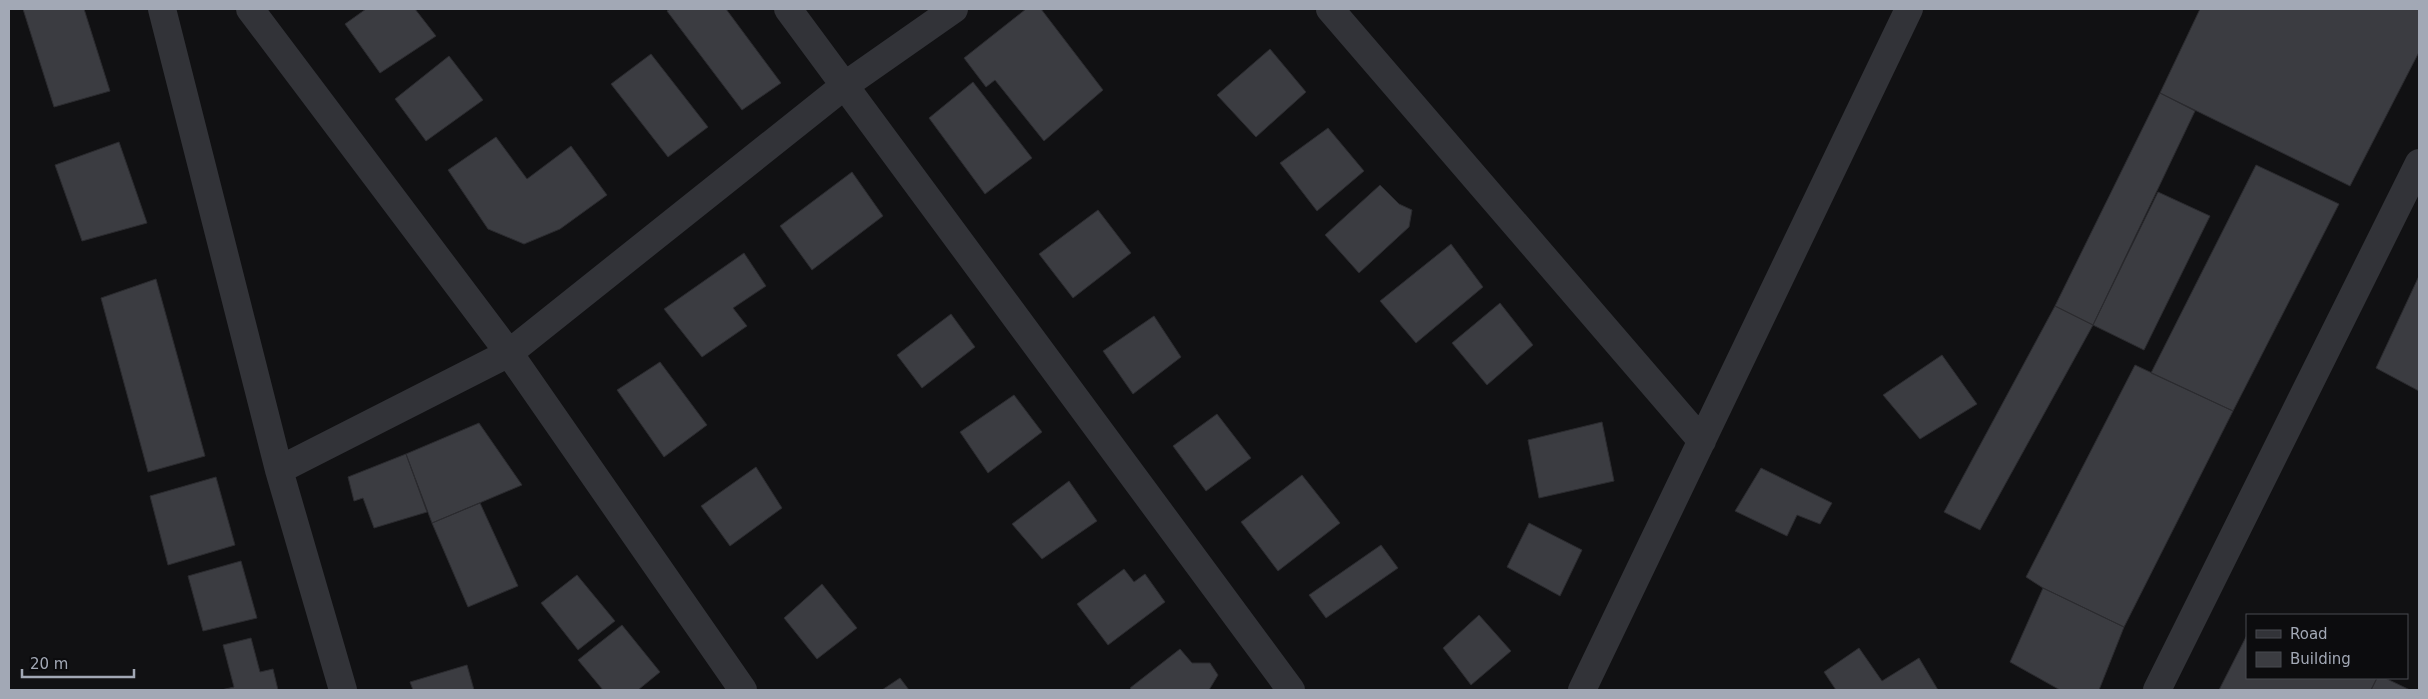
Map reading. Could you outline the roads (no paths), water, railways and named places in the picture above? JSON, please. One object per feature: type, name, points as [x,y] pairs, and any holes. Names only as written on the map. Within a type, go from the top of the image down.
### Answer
[{"type":"street","points":[[162,9],[279,470],[343,690]]},
{"type":"street","points":[[250,9],[509,353],[743,690]]},
{"type":"street","points":[[788,9],[1291,690]]},
{"type":"street","points":[[279,470],[509,353],[844,86],[954,9]]},
{"type":"street","points":[[1330,9],[1702,441]]},
{"type":"street","points":[[1582,690],[1909,9]]},
{"type":"street","points":[[2157,690],[2419,163]]}]
